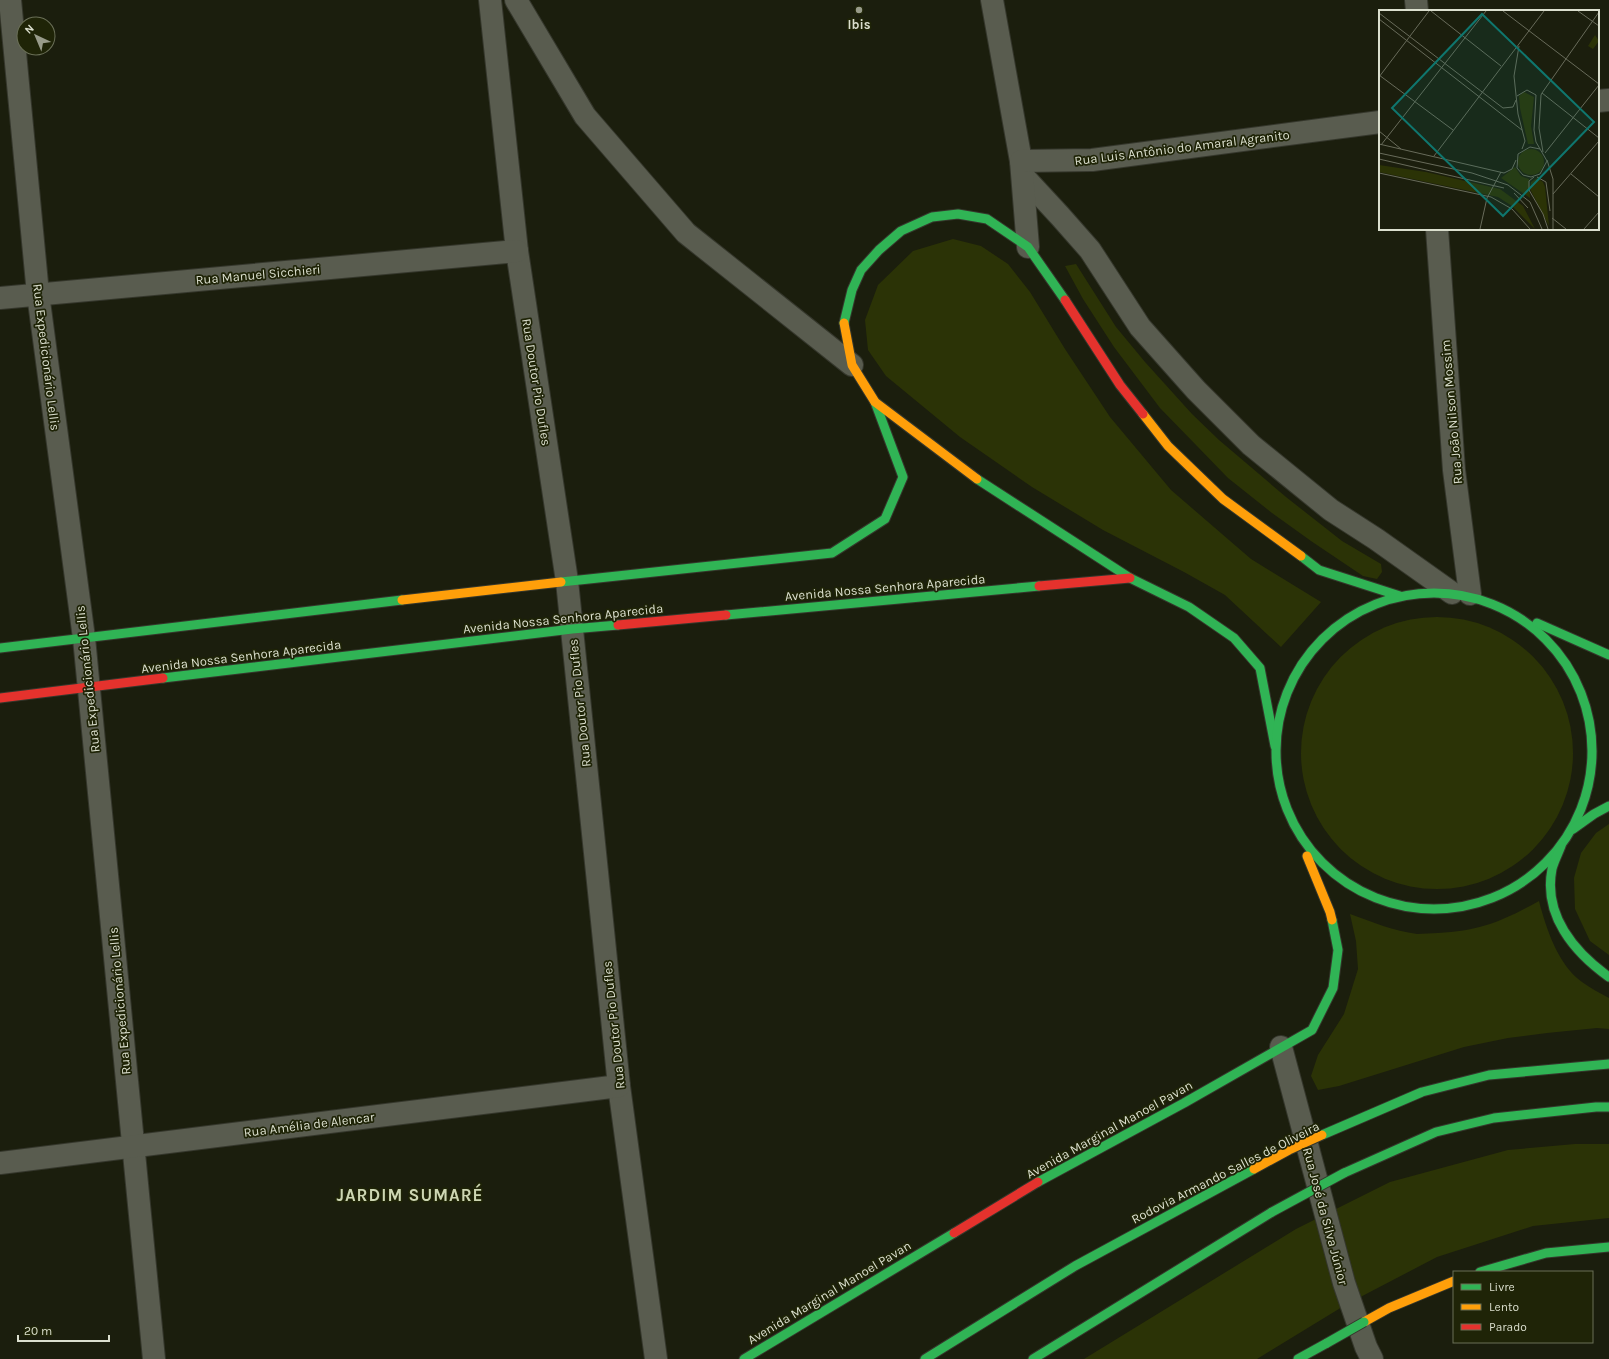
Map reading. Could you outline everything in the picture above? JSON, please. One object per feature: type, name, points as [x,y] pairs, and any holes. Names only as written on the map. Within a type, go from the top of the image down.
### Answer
[{"type":"main road","points":[[0,648],[567,581],[832,553],[885,520],[903,477],[875,402],[852,365],[844,322],[852,290],[861,270],[879,250],[901,231],[932,217],[958,214],[987,219],[1028,247],[1070,307],[1120,385],[1168,446],[1223,500],[1319,570],[1400,596]]},
{"type":"main road","points":[[875,402],[989,488],[1130,578],[1189,607],[1234,638],[1260,668],[1275,746],[1280,793],[1299,836],[1329,872],[1368,897],[1414,910],[1461,909],[1506,894],[1544,866],[1573,829],[1591,780],[1592,728],[1576,678],[1545,636],[1512,612]]},
{"type":"main road","name":"Avenida Nossa Senhora Aparecida","points":[[0,698],[572,629],[1130,578]]},
{"type":"main road","points":[[1275,746],[1285,695],[1312,650],[1351,616],[1400,596],[1461,593],[1512,612],[1609,655]]},
{"type":"main road","points":[[1573,829],[1594,814],[1609,806]]},
{"type":"main road","name":"Avenida Marginal Manoel Pavan","points":[[744,1359],[1038,1182],[1184,1103],[1312,1030],[1333,988],[1338,950],[1330,912],[1299,836]]},
{"type":"main road","points":[[1561,846],[1552,872],[1552,893],[1556,915],[1565,936],[1579,954],[1597,970],[1609,977]]},
{"type":"main road","name":"Rodovia Armando Salles de Oliveira","points":[[924,1359],[1075,1266],[1289,1150],[1322,1135],[1422,1092],[1489,1075],[1609,1064]]},
{"type":"main road","points":[[1033,1359],[1272,1212],[1344,1173],[1436,1132],[1494,1118],[1596,1107],[1609,1107]]},
{"type":"main road","points":[[1483,1271],[1546,1253],[1609,1246]]},
{"type":"main road","points":[[1298,1359],[1389,1308],[1453,1280]]},
{"type":"street","name":"Rua Expedicionário Lellis","points":[[10,0],[38,294],[84,638],[132,1146],[154,1359]]},
{"type":"street","name":"Rua Doutor Pio Dufles","points":[[490,0],[517,251],[567,581],[619,1086],[656,1359]]},
{"type":"street","points":[[516,0],[586,116],[686,233],[852,365]]},
{"type":"street","points":[[992,0],[1022,169],[1028,247]]},
{"type":"street","points":[[1416,0],[1417,10]]},
{"type":"street","points":[[1599,101],[1609,100]]},
{"type":"street","name":"Rua Luis Antônio do Amaral Agranito","points":[[1022,169],[1379,122]]},
{"type":"street","points":[[1022,169],[1090,250],[1140,327],[1196,390],[1251,445],[1331,510],[1461,593]]},
{"type":"street","name":"Rua João Nilson Mossim","points":[[1437,230],[1461,593]]},
{"type":"street","name":"Rua Manuel Sicchieri","points":[[0,298],[517,251]]},
{"type":"street","name":"Rua José da Silva Júnior","points":[[1281,1047],[1344,1283],[1366,1347],[1372,1359]]},
{"type":"street","name":"Rua Amélia de Alencar","points":[[0,1163],[619,1086]]},
{"type":"green space","points":[[953,239],[981,246],[1008,264],[1030,292],[1065,349],[1110,417],[1171,490],[1251,559],[1321,602],[1281,647],[1225,595],[1103,530],[1032,487],[960,437],[886,376],[868,350],[865,320],[878,285],[913,251]]},
{"type":"green space","points":[[1076,264],[1116,327],[1192,414],[1219,440],[1286,497],[1342,541],[1381,564],[1382,572],[1377,579],[1363,576],[1272,513],[1228,478],[1160,408],[1114,347],[1083,299],[1065,266]]},
{"type":"green space","points":[[1424,617],[1450,617],[1464,619],[1489,627],[1513,640],[1533,657],[1550,677],[1563,701],[1571,726],[1573,753],[1571,780],[1563,805],[1550,829],[1533,849],[1513,866],[1489,879],[1464,887],[1450,889],[1424,889],[1397,883],[1373,873],[1351,858],[1332,839],[1317,817],[1307,793],[1301,766],[1301,740],[1307,713],[1317,689],[1332,667],[1351,648],[1373,633],[1397,623]]},
{"type":"green space","points":[[1609,824],[1609,955],[1590,941],[1575,909],[1574,878],[1581,853],[1596,833]]},
{"type":"green space","points":[[1539,901],[1549,934],[1566,966],[1582,982],[1609,998],[1609,1029],[1597,1028],[1547,1033],[1508,1038],[1464,1047],[1339,1086],[1318,1090],[1311,1076],[1318,1055],[1344,1014],[1358,969],[1356,941],[1350,914],[1408,933],[1453,932],[1491,924]]},
{"type":"green space","points":[[1575,1144],[1609,1144],[1609,1218],[1533,1226],[1437,1257],[1347,1304],[1257,1359],[1084,1359],[1296,1229],[1390,1182],[1508,1150]]},
{"type":"traffic: fast","points":[[844,323],[852,290],[861,270],[879,250],[901,231],[932,217],[958,214],[987,219],[1028,247],[1065,300]]},
{"type":"traffic: fast","points":[[561,582],[832,553],[885,519],[903,477],[875,402]]},
{"type":"traffic: fast","points":[[977,479],[1130,578],[1189,607],[1234,638],[1260,668],[1275,746]]},
{"type":"traffic: fast","points":[[1301,556],[1319,570],[1400,596]]},
{"type":"traffic: fast","points":[[726,615],[1039,586]]},
{"type":"traffic: fast","points":[[1418,593],[1450,593],[1480,599],[1509,611],[1522,619],[1546,639],[1566,663],[1580,690],[1586,705],[1592,735],[1592,751],[1592,767],[1586,797],[1580,812],[1566,839],[1546,863],[1522,883],[1509,891],[1480,903],[1450,909],[1418,909],[1388,903],[1359,891],[1346,883],[1322,863],[1302,839],[1294,826],[1282,797],[1276,767],[1276,735],[1282,705],[1294,676],[1302,663],[1322,639],[1346,619],[1359,611],[1388,599],[1418,593]]},
{"type":"traffic: fast","points":[[0,648],[402,600]]},
{"type":"traffic: fast","points":[[1537,623],[1609,655]]},
{"type":"traffic: fast","points":[[163,678],[572,629],[618,625]]},
{"type":"traffic: fast","points":[[1573,829],[1594,814],[1609,806]]},
{"type":"traffic: fast","points":[[1561,846],[1552,869],[1550,886],[1552,902],[1557,917],[1573,944],[1584,956],[1609,977]]},
{"type":"traffic: fast","points":[[1038,1182],[1184,1103],[1312,1030],[1333,988],[1338,950],[1332,920]]},
{"type":"traffic: fast","points":[[1322,1135],[1422,1092],[1489,1075],[1609,1064]]},
{"type":"traffic: fast","points":[[1344,1173],[1436,1132],[1494,1118],[1596,1107],[1609,1107]]},
{"type":"traffic: fast","points":[[925,1359],[1075,1266],[1254,1169]]},
{"type":"traffic: fast","points":[[1272,1212],[1344,1173]]},
{"type":"traffic: fast","points":[[1033,1359],[1272,1212]]},
{"type":"traffic: fast","points":[[744,1359],[954,1233]]},
{"type":"traffic: fast","points":[[1483,1271],[1546,1253],[1609,1247]]},
{"type":"traffic: fast","points":[[1327,1343],[1364,1322]]},
{"type":"traffic: fast","points":[[1298,1359],[1327,1343]]},
{"type":"traffic: slow","points":[[844,323],[852,365],[875,402],[977,479]]},
{"type":"traffic: slow","points":[[1143,414],[1168,446],[1223,499],[1301,556]]},
{"type":"traffic: slow","points":[[402,600],[561,582]]},
{"type":"traffic: slow","points":[[1307,856],[1332,920]]},
{"type":"traffic: slow","points":[[1254,1169],[1289,1150],[1322,1135]]},
{"type":"traffic: slow","points":[[1364,1322],[1389,1308],[1453,1281]]},
{"type":"traffic: jam","points":[[1065,300],[1120,385],[1143,414]]},
{"type":"traffic: jam","points":[[1039,586],[1130,578]]},
{"type":"traffic: jam","points":[[618,625],[726,615]]},
{"type":"traffic: jam","points":[[0,698],[163,678]]},
{"type":"traffic: jam","points":[[954,1233],[1038,1182]]},
{"type":"place","name":"Ibis","points":[[859,10]]},
{"type":"district","name":"JARDIM SUMARÉ","points":[[410,1195]]}]
